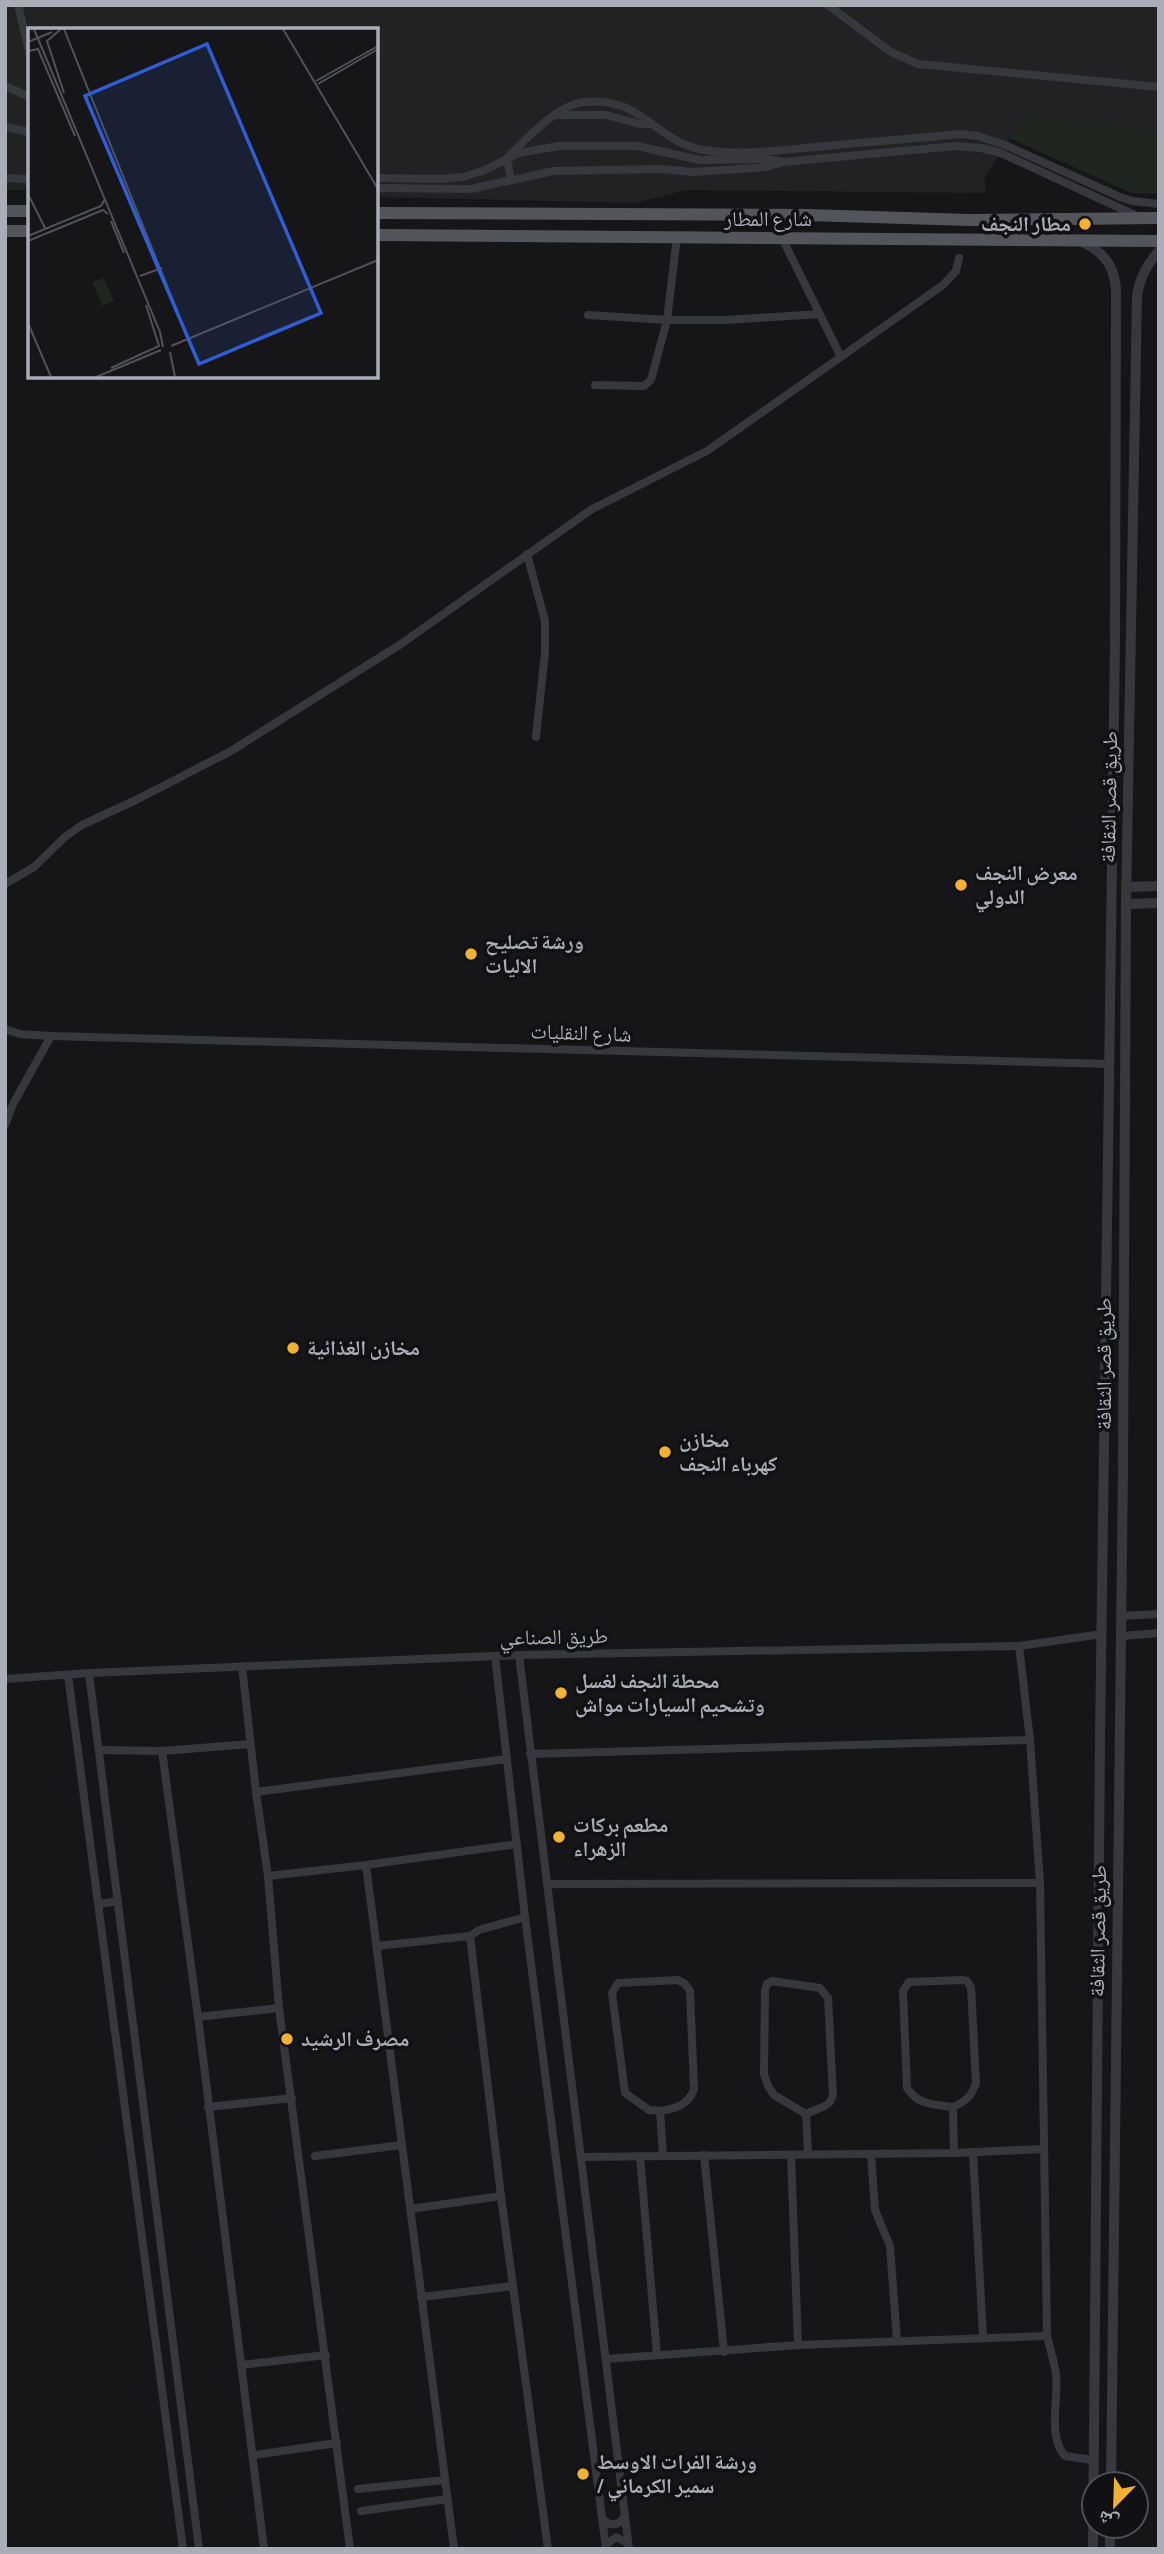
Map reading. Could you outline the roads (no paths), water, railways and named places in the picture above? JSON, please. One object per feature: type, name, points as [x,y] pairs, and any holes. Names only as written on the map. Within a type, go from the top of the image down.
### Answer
[{"type":"main road","points":[[5,211],[28,211]]},
{"type":"main road","name":"شارع المطار","points":[[378,213],[807,215],[970,220],[1159,218]]},
{"type":"main road","points":[[764,215],[773,227],[770,234],[764,238]]},
{"type":"main road","points":[[807,215],[800,226],[802,234],[810,238]]},
{"type":"main road","points":[[5,231],[28,231]]},
{"type":"main road","name":"شارع المطار","points":[[378,235],[1159,241]]},
{"type":"street","points":[[18,5],[28,47]]},
{"type":"street","points":[[828,5],[891,52],[918,64],[1159,86]]},
{"type":"street","points":[[5,86],[28,96]]},
{"type":"street","points":[[507,158],[537,128],[558,115],[606,114],[640,124],[651,124],[682,143],[713,151],[768,151],[960,134],[978,136],[1005,145],[1120,197],[1159,204]]},
{"type":"street","points":[[5,127],[28,132]]},
{"type":"street","points":[[378,178],[455,178],[483,170],[519,153],[559,146],[637,146],[700,160],[765,159],[783,162],[973,146],[1000,153],[1143,218]]},
{"type":"street","points":[[667,170],[669,153]]},
{"type":"street","points":[[507,158],[511,180]]},
{"type":"street","points":[[378,188],[470,189],[554,171],[688,172],[769,167],[783,162]]},
{"type":"street","points":[[5,178],[28,179]]},
{"type":"street","points":[[595,385],[644,386],[650,383],[667,320],[677,237]]},
{"type":"street","points":[[782,238],[840,355]]},
{"type":"street","name":"طريق قصر الثقافة","points":[[1082,242],[1102,253],[1109,262],[1116,282],[1110,1064],[1092,2460]]},
{"type":"street","name":"طريق قصر الثقافة","points":[[1111,2470],[1123,1468],[1126,887],[1137,296],[1146,266],[1159,251]]},
{"type":"street","points":[[5,884],[34,867],[66,836],[82,825],[231,751],[401,644],[592,509],[706,451],[948,281],[956,271],[959,258]]},
{"type":"street","points":[[588,315],[667,320],[726,320],[820,314]]},
{"type":"street","points":[[527,554],[545,621],[545,652],[536,737]]},
{"type":"street","points":[[1126,887],[1159,886]]},
{"type":"street","points":[[1126,904],[1159,903]]},
{"type":"street","name":"شارع النقليات","points":[[5,1030],[51,1036],[1110,1064]]},
{"type":"street","points":[[5,1125],[13,1104],[51,1036]]},
{"type":"street","points":[[1105,1469],[1123,1468]]},
{"type":"street","points":[[1121,1616],[1159,1614]]},
{"type":"street","points":[[1121,1636],[1159,1633]]},
{"type":"street","name":"طريق الصناعي","points":[[5,1679],[519,1655],[1019,1646],[1102,1634]]},
{"type":"street","points":[[1019,1646],[1030,1741],[1040,1883],[1047,2336],[1056,2374],[1056,2431],[1059,2449],[1065,2456],[1092,2460],[1093,2549]]},
{"type":"street","points":[[519,1655],[628,2546]]},
{"type":"street","points":[[495,1656],[525,1917],[606,2547]]},
{"type":"street","points":[[243,1666],[250,1744],[268,1876],[279,2008],[350,2549]]},
{"type":"street","points":[[1101,1672],[1120,1672]]},
{"type":"street","points":[[89,1673],[199,2549]]},
{"type":"street","points":[[68,1675],[183,2549]]},
{"type":"street","points":[[530,1755],[1030,1741]]},
{"type":"street","points":[[99,1750],[162,1751],[250,1744]]},
{"type":"street","points":[[162,1751],[264,2549]]},
{"type":"street","points":[[256,1792],[507,1759]]},
{"type":"street","points":[[268,1876],[517,1844]]},
{"type":"street","points":[[366,1865],[454,2549]]},
{"type":"street","points":[[548,1884],[1040,1883]]},
{"type":"street","points":[[99,1904],[118,1901]]},
{"type":"street","points":[[377,1946],[470,1936],[479,1930],[525,1917]]},
{"type":"street","points":[[470,1936],[545,2548]]},
{"type":"street","points":[[678,1980],[690,1991],[694,2089],[686,2102],[660,2111],[649,2110],[625,2093],[612,1993],[618,1983],[678,1980]]},
{"type":"street","points":[[962,1980],[967,1981],[971,1987],[976,2083],[972,2095],[953,2107],[923,2103],[914,2098],[907,2088],[903,1991],[909,1982],[962,1980]]},
{"type":"street","points":[[772,1981],[820,1988],[828,1998],[833,2095],[825,2106],[814,2113],[806,2114],[774,2095],[764,2074],[765,1990],[767,1984],[772,1981]]},
{"type":"street","points":[[198,2017],[279,2008]]},
{"type":"street","points":[[208,2107],[292,2098]]},
{"type":"street","points":[[953,2107],[954,2153]]},
{"type":"street","points":[[660,2111],[663,2156]]},
{"type":"street","points":[[806,2114],[808,2154]]},
{"type":"street","points":[[315,2156],[402,2145]]},
{"type":"street","points":[[581,2157],[973,2153],[1043,2149]]},
{"type":"street","points":[[973,2153],[983,2336]]},
{"type":"street","points":[[871,2154],[875,2210],[890,2246],[897,2341]]},
{"type":"street","points":[[132,2156],[150,2155]]},
{"type":"street","points":[[704,2155],[724,2352]]},
{"type":"street","points":[[791,2155],[798,2344]]},
{"type":"street","points":[[640,2156],[657,2355]]},
{"type":"street","points":[[410,2209],[501,2196]]},
{"type":"street","points":[[421,2297],[513,2286]]},
{"type":"street","points":[[606,2359],[724,2352],[798,2344],[1047,2336]]},
{"type":"street","points":[[242,2365],[326,2355]]},
{"type":"street","points":[[254,2455],[337,2443]]},
{"type":"street","points":[[358,2489],[445,2480]]},
{"type":"street","points":[[361,2511],[447,2499]]},
{"type":"street","points":[[603,2519],[607,2524],[614,2525],[624,2517]]},
{"type":"street","points":[[606,2547],[617,2537],[628,2546]]},
{"type":"place","name":"مطار النجف","points":[[1085,224]]},
{"type":"place","name":"معرض النجف الدولي","points":[[961,885]]},
{"type":"place","name":"ورشة تصليح الاليات","points":[[471,954]]},
{"type":"place","name":"مخازن الغذائية","points":[[293,1348]]},
{"type":"place","name":"مخازن كهرباء النجف","points":[[665,1452]]},
{"type":"place","name":"محطة النجف لغسل وتشحيم السيارات مواش","points":[[561,1693]]},
{"type":"place","name":"مطعم بركات الزهراء","points":[[559,1837]]},
{"type":"place","name":"مصرف الرشيد","points":[[287,2039]]},
{"type":"place","name":"ورشة الفرات الاوسط / سمير الكرماني","points":[[583,2474]]}]
